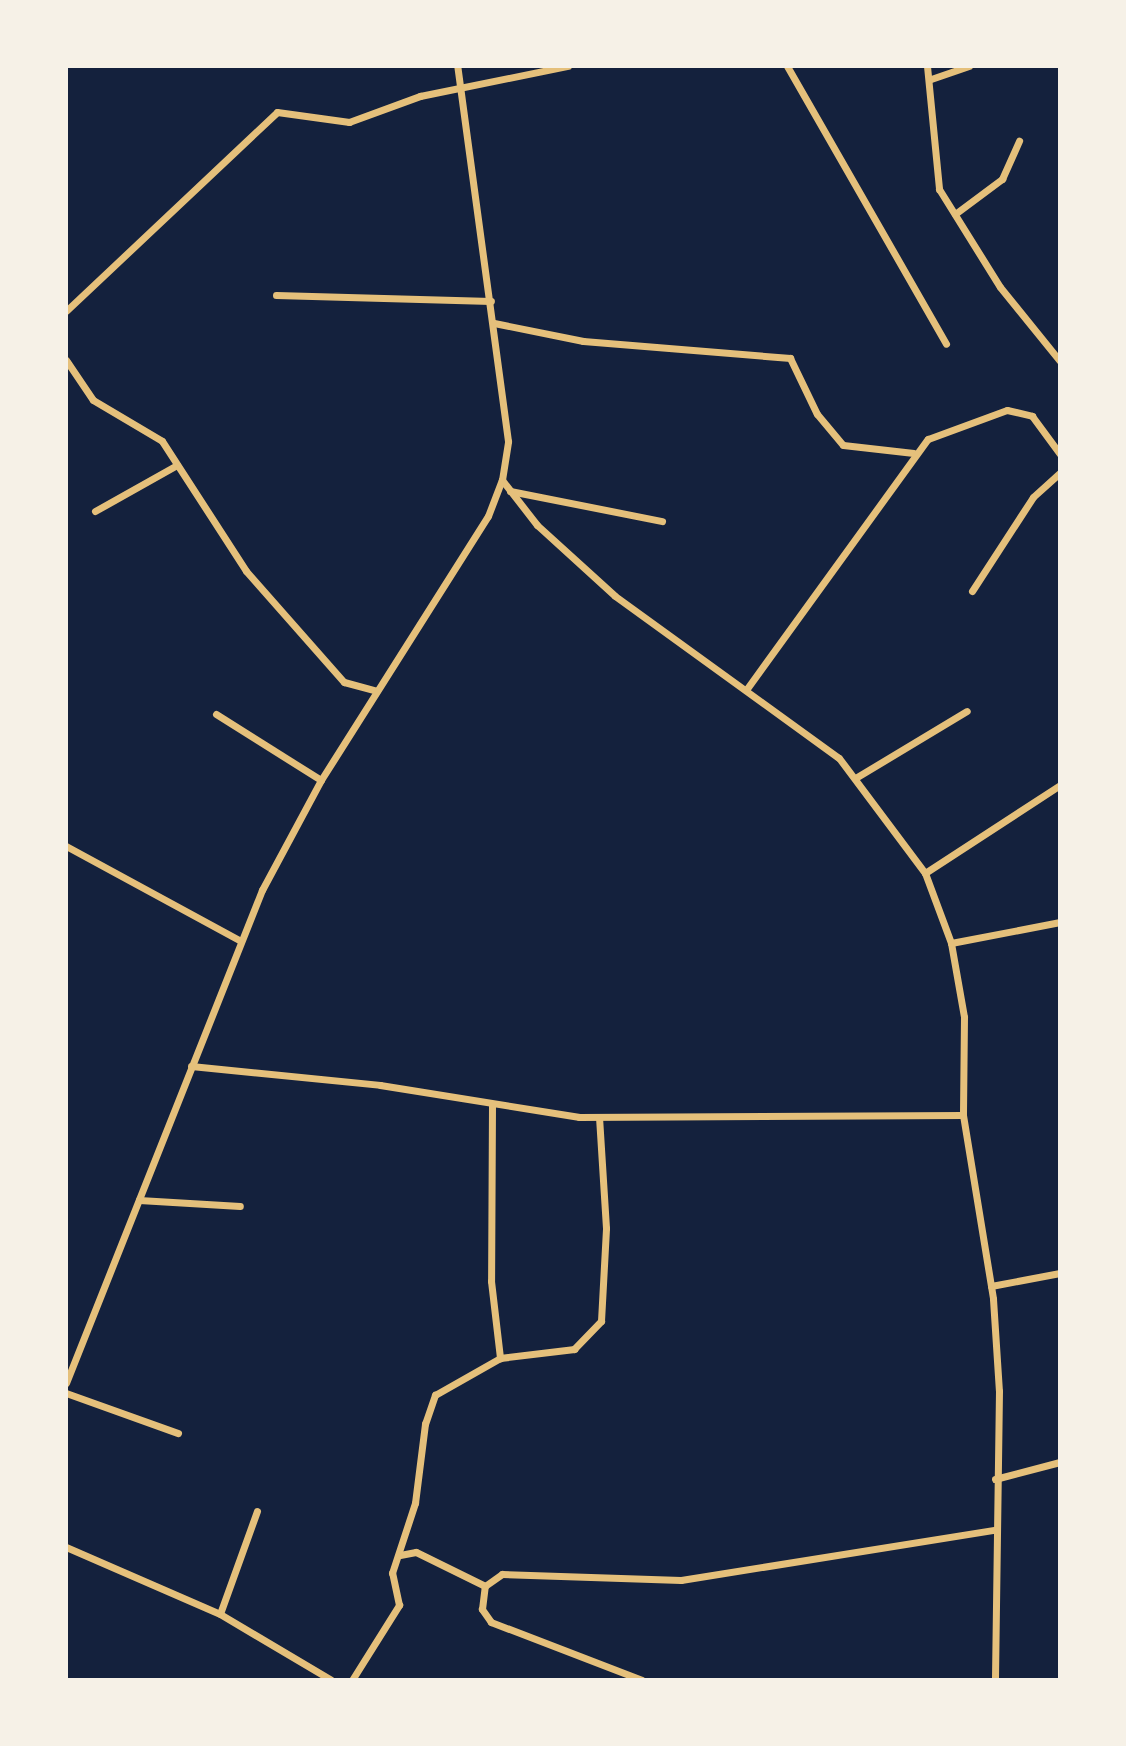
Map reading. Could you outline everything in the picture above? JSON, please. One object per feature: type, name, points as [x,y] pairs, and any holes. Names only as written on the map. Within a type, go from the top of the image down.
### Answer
[{"type":"street","points":[[66,1384],[241,941],[321,780],[475,538],[502,480],[508,441],[457,66]]},
{"type":"street","points":[[66,311],[277,112],[349,122],[459,89],[568,66]]},
{"type":"street","points":[[786,66],[947,344]]},
{"type":"street","points":[[928,66],[939,190],[1000,287],[1059,361]]},
{"type":"street","points":[[931,79],[969,66]]},
{"type":"street","points":[[955,214],[1002,179],[1018,141]]},
{"type":"street","points":[[276,295],[491,301]]},
{"type":"street","points":[[494,323],[583,341],[790,358],[817,414],[843,445],[914,453]]},
{"type":"street","points":[[66,360],[93,400],[150,429],[177,465],[246,571],[326,662],[344,681],[377,691]]},
{"type":"street","points":[[746,690],[914,453],[946,429],[1007,410],[1032,416],[1059,454]]},
{"type":"street","points":[[95,511],[177,465]]},
{"type":"street","points":[[972,591],[1033,497],[1059,473]]},
{"type":"street","points":[[502,480],[615,596],[746,690],[857,777],[925,873],[951,943],[964,1017],[963,1115],[991,1286],[999,1391],[993,1530],[995,1679]]},
{"type":"street","points":[[510,491],[662,521]]},
{"type":"street","points":[[857,777],[967,711]]},
{"type":"street","points":[[216,714],[321,780]]},
{"type":"street","points":[[925,873],[1059,785]]},
{"type":"street","points":[[66,846],[241,941]]},
{"type":"street","points":[[951,943],[1059,922]]},
{"type":"street","points":[[191,1066],[380,1085],[492,1106],[599,1118],[963,1115]]},
{"type":"street","points":[[492,1106],[491,1282],[500,1358]]},
{"type":"street","points":[[352,1679],[397,1611],[392,1573],[400,1555],[430,1403],[500,1358],[574,1349],[601,1321],[607,1228],[599,1118]]},
{"type":"street","points":[[139,1200],[240,1206]]},
{"type":"street","points":[[991,1286],[1059,1273]]},
{"type":"street","points":[[66,1393],[178,1433]]},
{"type":"street","points":[[995,1479],[1059,1462]]},
{"type":"street","points":[[220,1614],[257,1511]]},
{"type":"street","points":[[642,1679],[491,1622],[482,1609],[485,1586],[502,1574],[681,1580],[887,1542],[966,1539],[993,1530]]},
{"type":"street","points":[[66,1548],[220,1614],[331,1679]]},
{"type":"street","points":[[400,1555],[416,1552],[485,1586]]}]
